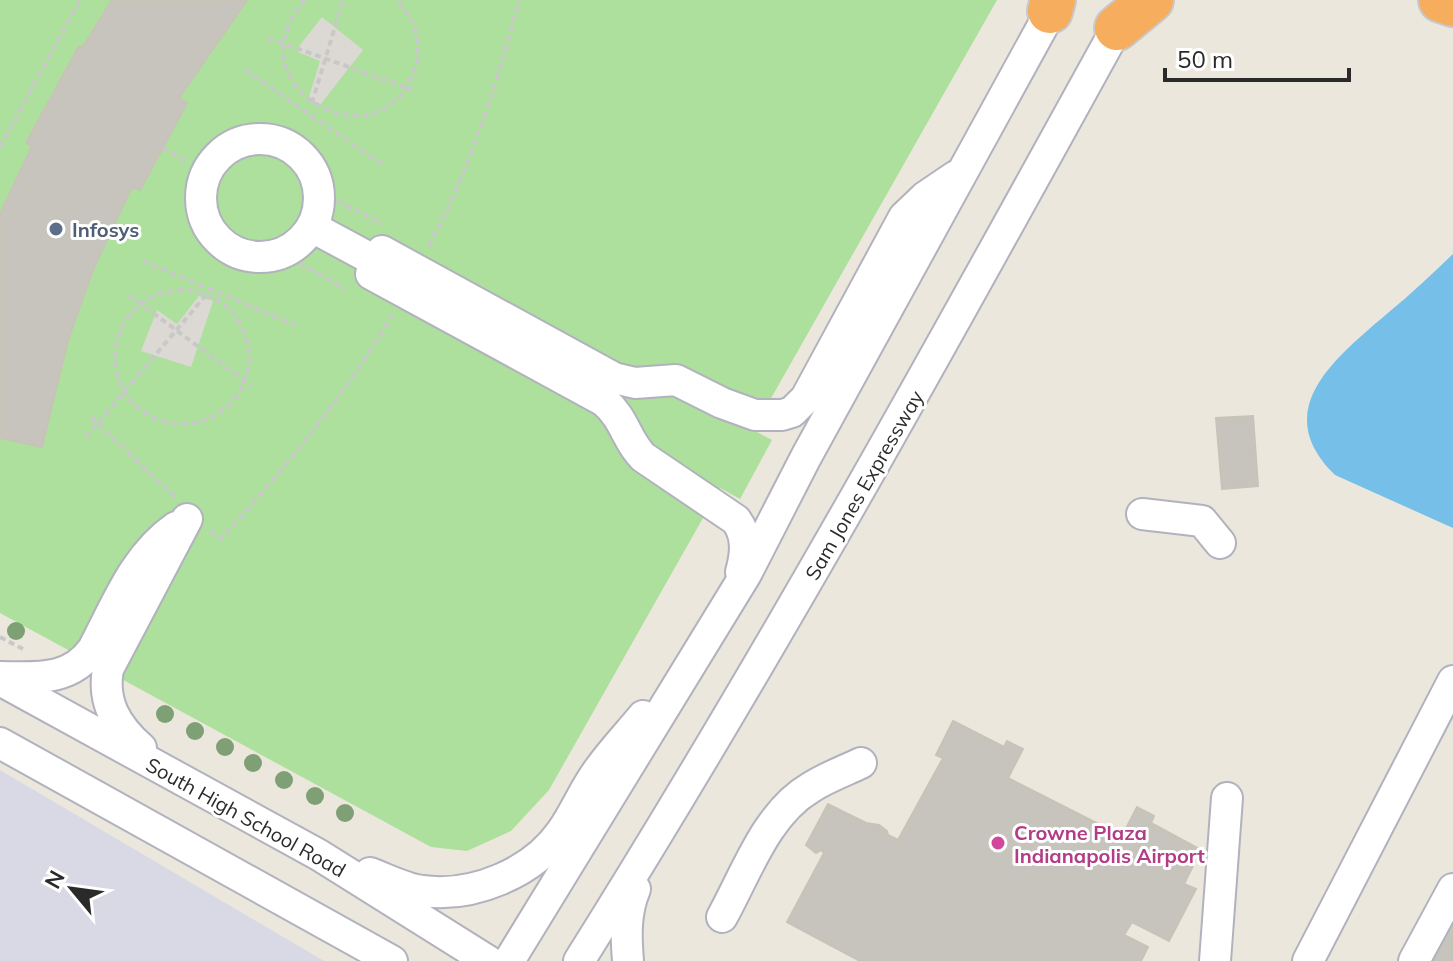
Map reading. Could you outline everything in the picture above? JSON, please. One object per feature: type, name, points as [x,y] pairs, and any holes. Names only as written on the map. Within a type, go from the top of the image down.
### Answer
[{"type":"highway","points":[[1125,14],[1151,0]]},
{"type":"highway","points":[[1441,0],[1453,4]]},
{"type":"street","points":[[509,961],[732,598],[1053,4]]},
{"type":"street","name":"Sam Jones Expressway","points":[[579,961],[656,839],[919,390],[1125,14]]},
{"type":"street","points":[[248,140],[275,140],[298,152],[315,173],[319,192],[318,213],[312,227],[297,246],[282,254],[259,258],[246,256],[222,244],[213,235],[202,211],[207,171],[215,160],[236,144],[248,140]]},
{"type":"street","points":[[372,260],[614,378],[635,383],[676,380],[755,415],[782,415],[792,412],[806,398],[904,217],[925,197],[961,173]]},
{"type":"street","points":[[312,227],[604,401],[619,415],[643,457],[728,514],[740,526],[745,558],[732,598]]},
{"type":"street","points":[[628,433],[631,414],[639,398],[651,387],[665,381]]},
{"type":"street","points":[[1142,514],[1202,521],[1220,543]]},
{"type":"street","points":[[319,855],[421,891],[476,887],[526,867],[544,853],[562,831],[599,769],[713,631]]},
{"type":"street","points":[[0,679],[58,676],[102,654],[115,719],[133,741],[183,781]]},
{"type":"street","name":"South High School Road","points":[[0,679],[319,855],[488,961]]},
{"type":"street","points":[[1308,961],[1453,681]]},
{"type":"street","points":[[0,743],[392,961]]},
{"type":"street","points":[[722,917],[772,824],[789,804],[809,788],[861,763]]},
{"type":"street","points":[[1215,961],[1227,798]]},
{"type":"street","points":[[628,961],[626,928],[629,903],[656,839]]},
{"type":"street","points":[[1414,961],[1453,889]]},
{"type":"path","points":[[0,147],[80,0]]},
{"type":"path","points":[[305,0],[289,23],[284,44],[285,63],[290,76],[296,88],[312,103],[335,114],[362,115],[387,105],[405,87],[417,61],[417,40],[412,21],[397,0]]},
{"type":"path","points":[[312,103],[343,0]]},
{"type":"path","points":[[425,255],[482,124],[500,74],[519,0]]},
{"type":"path","points":[[268,38],[413,90]]},
{"type":"path","points":[[245,70],[383,165]]},
{"type":"path","points":[[163,148],[188,162]]},
{"type":"path","points":[[319,192],[372,260]]},
{"type":"path","points":[[282,254],[372,260]]},
{"type":"path","points":[[143,261],[295,325]]},
{"type":"path","points":[[178,290],[206,295],[228,308],[243,330],[249,356],[244,382],[224,410],[206,420],[187,424],[167,423],[148,415],[132,402],[117,372],[117,345],[127,320],[142,304],[158,295],[178,290]]},
{"type":"path","points":[[129,295],[251,386]]},
{"type":"path","points":[[86,437],[206,295]]},
{"type":"path","points":[[203,523],[220,539],[274,480],[335,404],[396,308]]},
{"type":"path","points":[[91,417],[184,505]]},
{"type":"shaded area","points":[[322,17],[363,50],[320,105],[309,97],[320,61],[298,52]]},
{"type":"shaded area","points":[[199,296],[213,301],[191,367],[141,351],[157,310],[177,324]]},
{"type":"shaded area","points":[[0,770],[324,961],[0,961]]},
{"type":"green space","name":"Infosys","points":[[0,0],[997,0],[753,430],[772,440],[740,499],[720,488],[549,790],[511,831],[467,851],[431,847],[0,613]]},
{"type":"water","points":[[1453,254],[1453,528],[1335,475],[1316,451],[1308,428],[1309,406],[1317,385],[1332,366]]},
{"type":"building","name":"Infosys","points":[[112,0],[247,0],[179,98],[187,103],[140,190],[132,187],[93,270],[68,340],[42,447],[0,438],[0,214],[32,146],[26,143],[79,46],[83,47]]},
{"type":"building","points":[[1253,416],[1258,486],[1222,489],[1216,418]]},
{"type":"building","name":"Crowne Plaza Indianapolis Airport","points":[[953,721],[1004,747],[1007,741],[1023,749],[1008,778],[1122,836],[1137,807],[1154,816],[1151,823],[1201,850],[1184,884],[1196,889],[1169,941],[1132,922],[1124,935],[1148,947],[1141,961],[860,961],[787,922],[824,853],[821,850],[816,853],[806,845],[828,804],[866,823],[879,825],[898,840],[943,758],[936,755]]},
{"type":"building","points":[[1453,911],[1453,961],[1426,961]]},
{"type":"place","name":"Infosys","points":[[56,229]]},
{"type":"place","name":"Crowne Plaza Indianapolis Airport","points":[[998,843]]}]
